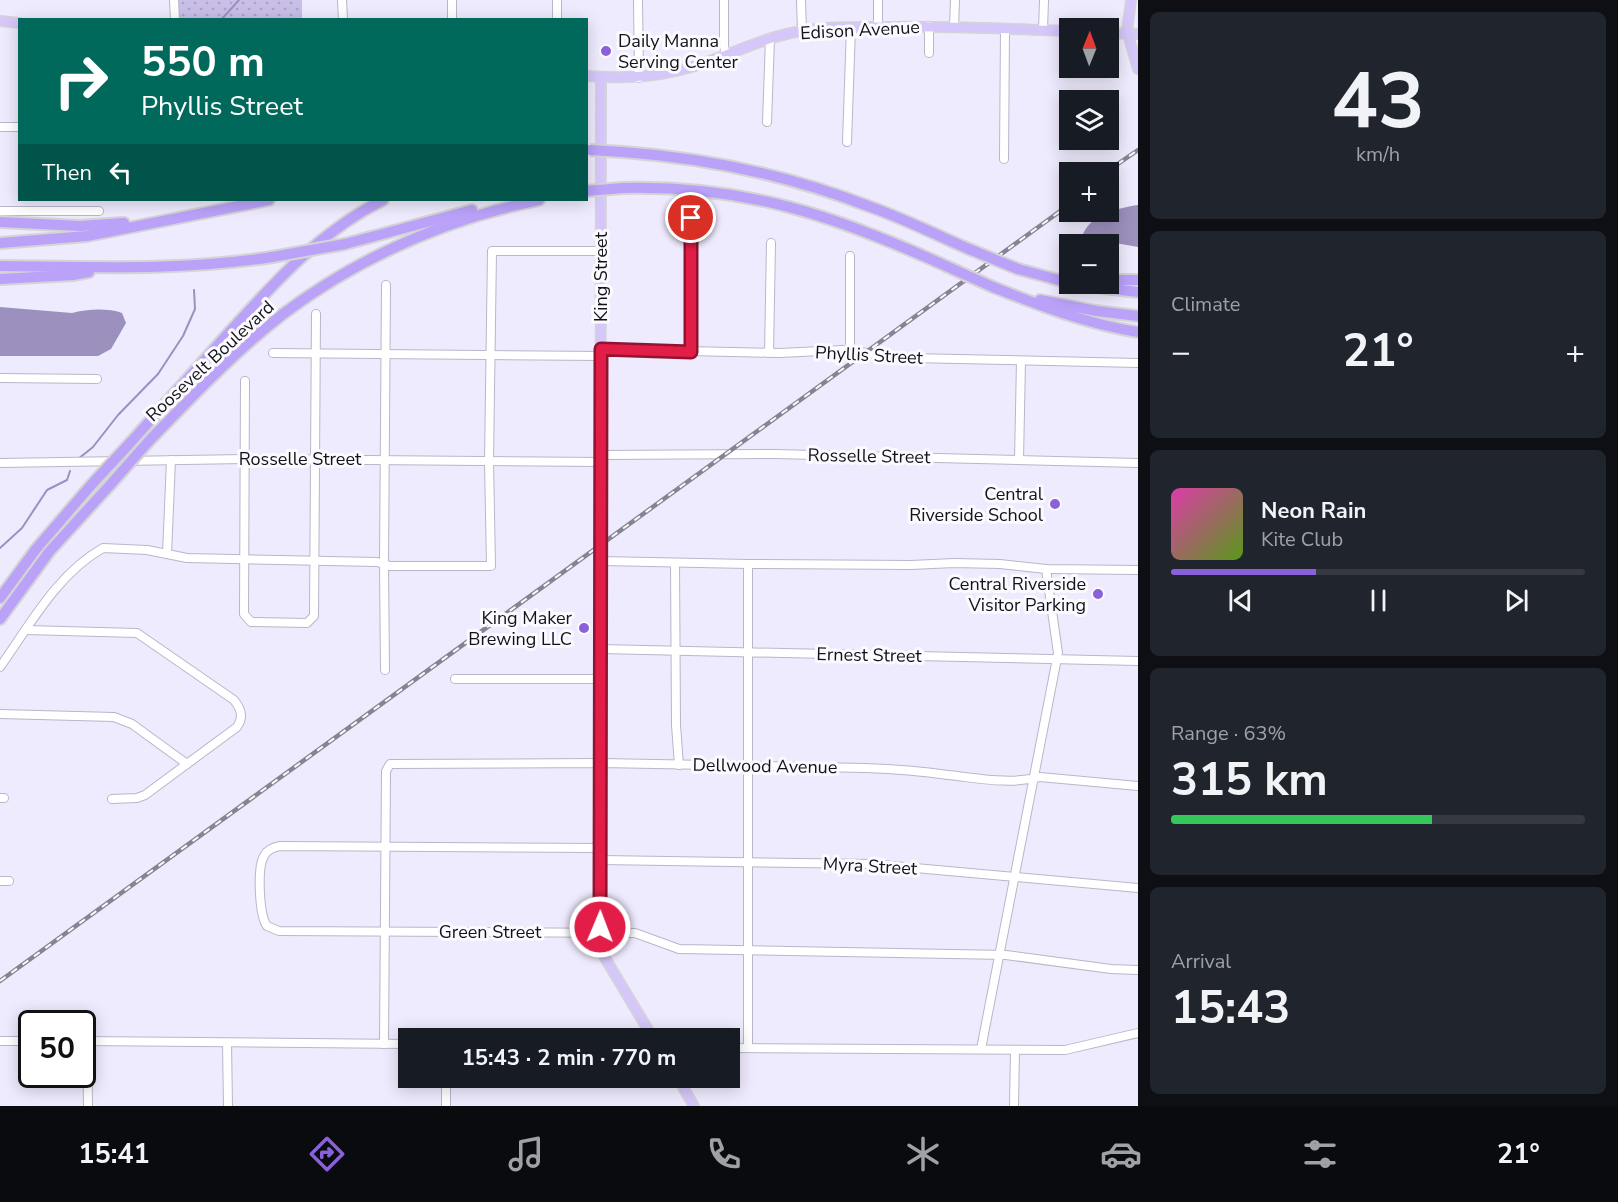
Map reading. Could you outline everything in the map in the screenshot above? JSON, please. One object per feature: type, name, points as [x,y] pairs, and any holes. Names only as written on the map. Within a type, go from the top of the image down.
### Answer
[{"type":"highway","points":[[588,150],[701,162],[814,187],[879,210],[1018,269],[1059,280]]},
{"type":"highway","points":[[588,191],[623,188],[705,191],[780,204],[860,228],[993,287],[1067,316],[1138,332]]},
{"type":"highway","points":[[0,243],[87,236],[264,201]]},
{"type":"highway","name":"Roosevelt Boulevard","points":[[0,598],[36,549],[92,484],[257,302],[318,241],[363,209],[381,201]]},
{"type":"highway","points":[[0,266],[109,268],[218,264],[345,244],[516,201]]},
{"type":"highway","name":"Roosevelt Boulevard","points":[[0,619],[49,552],[148,442],[232,357],[282,315],[322,287],[365,262],[434,231],[481,214],[536,201]]},
{"type":"highway","points":[[0,222],[80,226],[187,216]]},
{"type":"highway","points":[[0,279],[73,275],[109,268]]},
{"type":"highway","points":[[1018,269],[1059,276]]},
{"type":"highway","points":[[1119,280],[1138,280]]},
{"type":"highway","points":[[993,287],[1070,307],[1138,316]]},
{"type":"highway","points":[[1119,289],[1138,292]]},
{"type":"main road","points":[[1131,0],[1127,19],[1128,34],[1138,69]]},
{"type":"main road","points":[[0,21],[18,23]]},
{"type":"main road","name":"Edison Avenue","points":[[588,76],[639,78],[682,70],[770,38],[802,31],[851,27],[929,26],[1059,31]]},
{"type":"main road","points":[[1119,34],[1138,34]]},
{"type":"main road","name":"King Street","points":[[601,77],[601,860],[599,932],[605,958],[648,1028]]},
{"type":"main road","points":[[683,1088],[694,1106]]},
{"type":"street","points":[[174,0],[175,18]]},
{"type":"street","points":[[342,0],[343,18]]},
{"type":"street","points":[[452,0],[452,18]]},
{"type":"street","points":[[557,0],[557,18]]},
{"type":"street","points":[[638,0],[639,78]]},
{"type":"street","points":[[724,0],[726,55]]},
{"type":"street","points":[[801,0],[802,31]]},
{"type":"street","points":[[878,0],[878,27]]},
{"type":"street","points":[[954,27],[955,0]]},
{"type":"street","points":[[1043,30],[1044,0]]},
{"type":"street","points":[[928,53],[929,26]]},
{"type":"street","points":[[847,142],[851,27]]},
{"type":"street","points":[[1004,159],[1005,29]]},
{"type":"street","points":[[767,122],[770,38]]},
{"type":"street","points":[[0,127],[18,127]]},
{"type":"street","points":[[0,211],[99,211]]},
{"type":"street","points":[[691,218],[691,352]]},
{"type":"street","points":[[769,353],[771,243]]},
{"type":"street","points":[[0,667],[63,581],[103,548],[128,549],[187,558],[491,566],[489,461],[492,250],[601,251]]},
{"type":"street","points":[[850,256],[850,350]]},
{"type":"street","points":[[385,669],[386,285]]},
{"type":"street","points":[[245,381],[244,614],[251,622],[308,622],[314,616],[316,314]]},
{"type":"street","name":"Phyllis Street","points":[[273,353],[490,356],[601,352],[769,353],[850,350],[899,358],[1138,363]]},
{"type":"street","points":[[1019,460],[1021,360]]},
{"type":"street","points":[[0,378],[97,379]]},
{"type":"street","name":"Rosselle Street","points":[[0,463],[245,459],[489,461],[775,454],[1138,463]]},
{"type":"street","points":[[167,554],[171,460]]},
{"type":"street","points":[[601,561],[748,564],[966,563],[1046,569],[1138,570]]},
{"type":"street","points":[[675,563],[676,725],[679,765]]},
{"type":"street","points":[[748,564],[748,1048]]},
{"type":"street","points":[[981,1049],[1058,653],[1046,569]]},
{"type":"street","points":[[26,630],[137,633],[234,700],[240,707],[241,714],[237,727],[145,795],[112,800]]},
{"type":"street","name":"Ernest Street","points":[[601,649],[1138,662]]},
{"type":"street","points":[[455,679],[601,679]]},
{"type":"street","points":[[0,714],[114,717],[132,724],[187,764]]},
{"type":"street","name":"Dellwood Avenue","points":[[386,847],[386,771],[390,764],[601,763],[865,768],[991,780],[1040,777],[1138,786]]},
{"type":"street","points":[[384,1044],[386,847],[601,848]]},
{"type":"street","name":"Green Street","points":[[386,847],[274,848],[263,856],[261,863],[263,921],[273,930],[279,931],[635,933],[679,949],[998,954],[1110,969],[1138,970]]},
{"type":"street","name":"Myra Street","points":[[601,860],[871,864],[1138,888]]},
{"type":"street","points":[[0,881],[9,881]]},
{"type":"street","points":[[740,1048],[1065,1050],[1138,1033]]},
{"type":"street","points":[[0,1041],[18,1041]]},
{"type":"street","points":[[96,1041],[398,1044]]},
{"type":"street","points":[[227,1043],[228,1106]]},
{"type":"street","points":[[1014,1106],[1015,1050]]},
{"type":"street","points":[[87,1088],[88,1106]]},
{"type":"street","points":[[446,1088],[446,1106]]},
{"type":"shaded area","points":[[177,0],[302,0],[302,18],[177,18]]},
{"type":"shaded area","points":[[1138,205],[1138,247],[1119,244],[1119,234],[1083,234],[1091,222],[1119,222],[1119,209]]},
{"type":"shaded area","points":[[0,307],[72,313],[110,310],[122,313],[126,323],[111,349],[98,356],[0,356]]},
{"type":"waterway","points":[[223,18],[239,0]]},
{"type":"waterway","points":[[78,459],[93,447],[118,415],[158,374],[183,336],[195,309],[194,290]]},
{"type":"waterway","points":[[0,548],[22,528],[47,490],[67,480],[70,471]]},
{"type":"railway","points":[[1119,163],[1138,150]]},
{"type":"railway","points":[[0,981],[1059,212]]},
{"type":"place","name":"Daily Manna Serving Center","points":[[606,51]]},
{"type":"place","name":"Central Riverside School","points":[[1055,504]]},
{"type":"place","name":"Central Riverside Visitor Parking","points":[[1098,594]]},
{"type":"place","name":"King Maker Brewing LLC","points":[[584,628]]},
{"type":"route","points":[[600,927],[601,349],[691,352],[691,218]]}]
